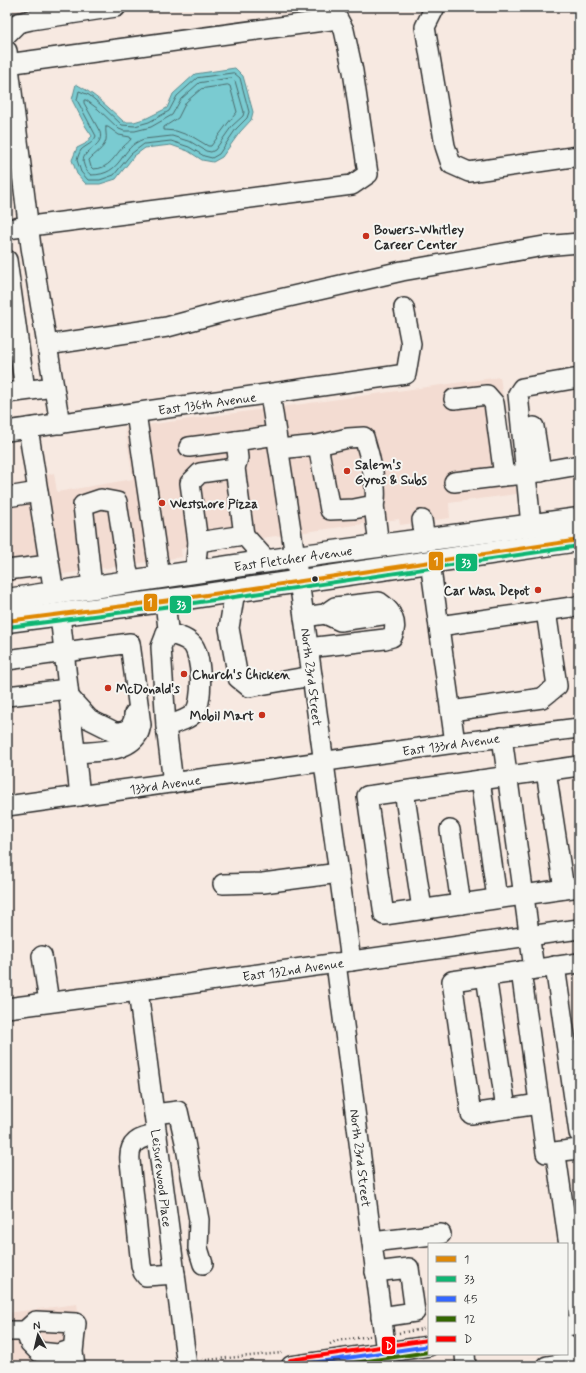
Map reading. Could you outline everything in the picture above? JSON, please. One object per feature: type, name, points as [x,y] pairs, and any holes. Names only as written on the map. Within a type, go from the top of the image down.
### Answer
[{"type":"main road","name":"East Fletcher Avenue","points":[[7,600],[196,571],[379,546],[424,530],[531,525],[579,519]]},
{"type":"main road","name":"East Fletcher Avenue","points":[[7,622],[235,591],[579,540]]},
{"type":"street","points":[[7,34],[30,13],[116,7]]},
{"type":"street","points":[[435,7],[425,27],[445,146],[451,164],[469,172],[579,156]]},
{"type":"street","points":[[7,230],[29,227],[352,185],[368,174],[353,71],[344,30],[338,19],[8,59],[29,227],[33,256],[60,424]]},
{"type":"street","points":[[47,345],[167,327],[230,310],[402,271],[530,249],[579,243]]},
{"type":"street","points":[[33,256],[8,260],[16,392],[54,387]]},
{"type":"street","name":"East 136th Avenue","points":[[7,431],[406,374],[411,344],[404,308]]},
{"type":"street","points":[[531,525],[534,473],[518,394],[522,388],[579,378]]},
{"type":"street","name":"North 23rd Street","points":[[270,394],[296,557],[298,581],[339,873],[343,962],[376,1272],[379,1326],[386,1352]]},
{"type":"street","points":[[454,399],[487,395],[491,398],[494,404],[504,476]]},
{"type":"street","points":[[136,413],[160,577]]},
{"type":"street","points":[[28,428],[54,593]]},
{"type":"street","points":[[189,447],[236,441],[318,445],[348,438],[364,437],[372,465],[376,499],[374,505],[379,546]]},
{"type":"street","points":[[236,441],[238,458],[235,468],[244,536],[267,561]]},
{"type":"street","points":[[318,445],[330,510],[354,509],[374,505]]},
{"type":"street","points":[[454,482],[534,473],[579,465]]},
{"type":"street","points":[[196,571],[198,542],[190,482],[200,473],[235,468]]},
{"type":"street","points":[[7,497],[38,492]]},
{"type":"street","points":[[92,587],[83,505],[101,498],[117,502],[127,568],[131,582]]},
{"type":"street","points":[[198,542],[244,536]]},
{"type":"street","points":[[430,562],[455,743]]},
{"type":"street","points":[[7,570],[49,565]]},
{"type":"street","points":[[235,591],[230,628],[238,678],[248,687],[312,676]]},
{"type":"street","points":[[165,601],[168,628],[161,647],[166,726],[174,783]]},
{"type":"street","points":[[304,617],[325,614],[335,607],[379,602],[390,612],[395,626],[395,631],[392,637],[385,639],[308,648]]},
{"type":"street","points":[[439,626],[579,606]]},
{"type":"street","points":[[451,711],[542,698],[557,686],[546,611]]},
{"type":"street","points":[[60,614],[80,796]]},
{"type":"street","points":[[166,633],[183,638],[190,642],[194,647],[198,655],[201,678],[199,701],[196,711],[187,718],[166,726]]},
{"type":"street","points":[[7,660],[130,643],[141,725],[139,734],[128,744],[113,749],[76,753]]},
{"type":"street","points":[[69,693],[89,719],[115,732],[122,732],[130,728],[134,719],[129,668],[132,661]]},
{"type":"street","points":[[7,696],[69,693]]},
{"type":"street","name":"East 133rd Avenue","points":[[323,762],[455,743],[579,728]]},
{"type":"street","points":[[502,737],[529,936],[527,970],[539,1104],[546,1153],[579,1149]]},
{"type":"street","name":"133rd Avenue","points":[[7,806],[323,762]]},
{"type":"street","points":[[546,771],[571,888],[384,915],[367,796],[579,766]]},
{"type":"street","points":[[480,780],[497,898]]},
{"type":"street","points":[[404,791],[422,909]]},
{"type":"street","points":[[450,830],[461,904]]},
{"type":"street","points":[[223,884],[263,883],[339,873]]},
{"type":"street","name":"East 132nd Avenue","points":[[7,1008],[138,991],[579,928]]},
{"type":"street","points":[[42,956],[49,1002]]},
{"type":"street","points":[[539,1104],[471,1114],[452,981],[579,962]]},
{"type":"street","points":[[555,966],[579,1133]]},
{"type":"street","points":[[486,976],[506,1109]]},
{"type":"street","name":"Leisurewood Place","points":[[138,991],[186,1362]]},
{"type":"street","points":[[154,1114],[178,1111],[199,1220],[198,1248],[203,1264]]},
{"type":"street","points":[[157,1134],[142,1138],[132,1146],[130,1151],[141,1264],[143,1272],[146,1276],[175,1274]]},
{"type":"street","points":[[557,1162],[579,1316]]},
{"type":"street","points":[[372,1242],[441,1234]]},
{"type":"street","points":[[376,1272],[409,1268],[415,1312],[379,1326]]},
{"type":"street","points":[[36,1321],[76,1323],[69,1353],[58,1354],[39,1352],[25,1337],[36,1321]]},
{"type":"street","points":[[568,1326],[579,1324]]},
{"type":"street","points":[[563,1363],[574,1351],[568,1345]]},
{"type":"street","points":[[287,1360],[386,1352],[428,1346]]},
{"type":"street","points":[[465,1355],[466,1366]]},
{"type":"path","points":[[327,1346],[336,1341],[379,1326]]},
{"type":"path","points":[[392,1334],[428,1328]]},
{"type":"path","points":[[164,1366],[202,1359],[287,1360]]},
{"type":"shaded area","points":[[500,377],[517,494],[449,503],[450,518],[400,525],[399,519],[181,549],[182,557],[7,582],[7,487],[54,473],[57,492],[133,479],[125,428]]},
{"type":"shaded area","points":[[77,1304],[86,1366],[7,1366],[7,1313]]},
{"type":"water","points":[[235,68],[243,76],[253,112],[251,120],[240,132],[222,157],[213,162],[202,160],[188,151],[171,145],[145,148],[134,156],[116,179],[100,184],[86,184],[77,174],[72,160],[77,148],[85,144],[92,136],[72,100],[76,84],[96,97],[124,122],[134,122],[147,118],[167,108],[173,94],[195,74]]},
{"type":"transit line","name":"1","points":[[7,621],[186,598],[579,540]]},
{"type":"transit line","name":"33","points":[[8,627],[187,604],[579,546]]},
{"type":"transit line","name":"D","points":[[290,1360],[428,1340]]},
{"type":"transit line","name":"45","points":[[291,1366],[428,1346]]},
{"type":"transit line","name":"12","points":[[333,1366],[428,1352]]},
{"type":"place","name":"Bowers-Whitley Career Center","points":[[366,236]]},
{"type":"place","name":"Salem's Gyros & Subs","points":[[347,471]]},
{"type":"place","name":"Westshore Pizza","points":[[162,503]]},
{"type":"place","name":"Car Wash Depot","points":[[538,590]]},
{"type":"place","name":"Church's Chicken","points":[[184,674]]},
{"type":"place","name":"McDonald's","points":[[108,688]]},
{"type":"place","name":"Mobil Mart","points":[[262,715]]}]
